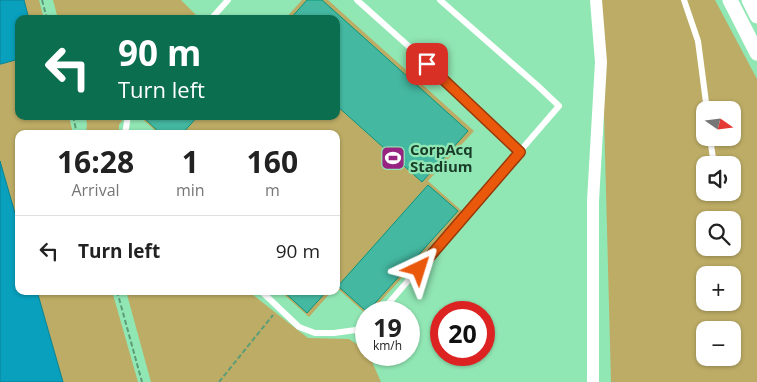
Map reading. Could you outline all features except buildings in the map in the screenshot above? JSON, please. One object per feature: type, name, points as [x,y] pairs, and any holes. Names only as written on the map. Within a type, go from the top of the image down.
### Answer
[{"type":"street","points":[[593,382],[593,201],[601,62],[596,0]]},
{"type":"street","points":[[730,0],[757,53]]},
{"type":"street","points":[[749,0],[757,16]]},
{"type":"lane","points":[[215,15],[228,0]]},
{"type":"lane","points":[[357,0],[414,51],[520,152]]},
{"type":"lane","points":[[391,301],[559,106],[440,0]]},
{"type":"lane","points":[[684,0],[698,41],[706,101]]},
{"type":"lane","points":[[266,295],[299,326],[315,333],[355,330]]},
{"type":"path","points":[[42,0],[46,15]]},
{"type":"path","points":[[118,295],[142,382]]},
{"type":"path","points":[[219,382],[280,307]]},
{"type":"shaded area","points":[[24,0],[39,0],[43,15],[28,15]]},
{"type":"shaded area","points":[[53,0],[181,0],[196,15],[57,15]]},
{"type":"shaded area","name":"CorpAcq Stadium","points":[[302,0],[328,0],[474,131],[428,181],[462,211],[381,301],[355,301],[355,304],[340,291],[340,130],[155,130],[143,120],[340,120],[340,15],[289,15]]},
{"type":"shaded area","points":[[601,0],[715,0],[757,79],[757,382],[611,382]]},
{"type":"shaded area","points":[[15,60],[15,120],[70,120],[72,130],[15,130],[15,213],[0,161],[0,64]]},
{"type":"shaded area","points":[[86,120],[123,120],[119,125],[119,130],[86,130]]},
{"type":"shaded area","points":[[38,295],[113,295],[138,382],[63,382]]},
{"type":"shaded area","points":[[127,295],[253,295],[308,338],[349,339],[355,343],[355,366],[374,366],[381,382],[151,382]]},
{"type":"shaded area","points":[[284,295],[328,295],[309,317]]},
{"type":"water","points":[[0,0],[24,0],[28,15],[15,15],[15,60],[0,64]]},
{"type":"water","points":[[0,161],[15,213],[15,295],[38,295],[63,382],[0,382]]},
{"type":"place","name":"CorpAcq Stadium","points":[[393,158]]},
{"type":"route","points":[[419,269],[520,152],[427,64]]}]
